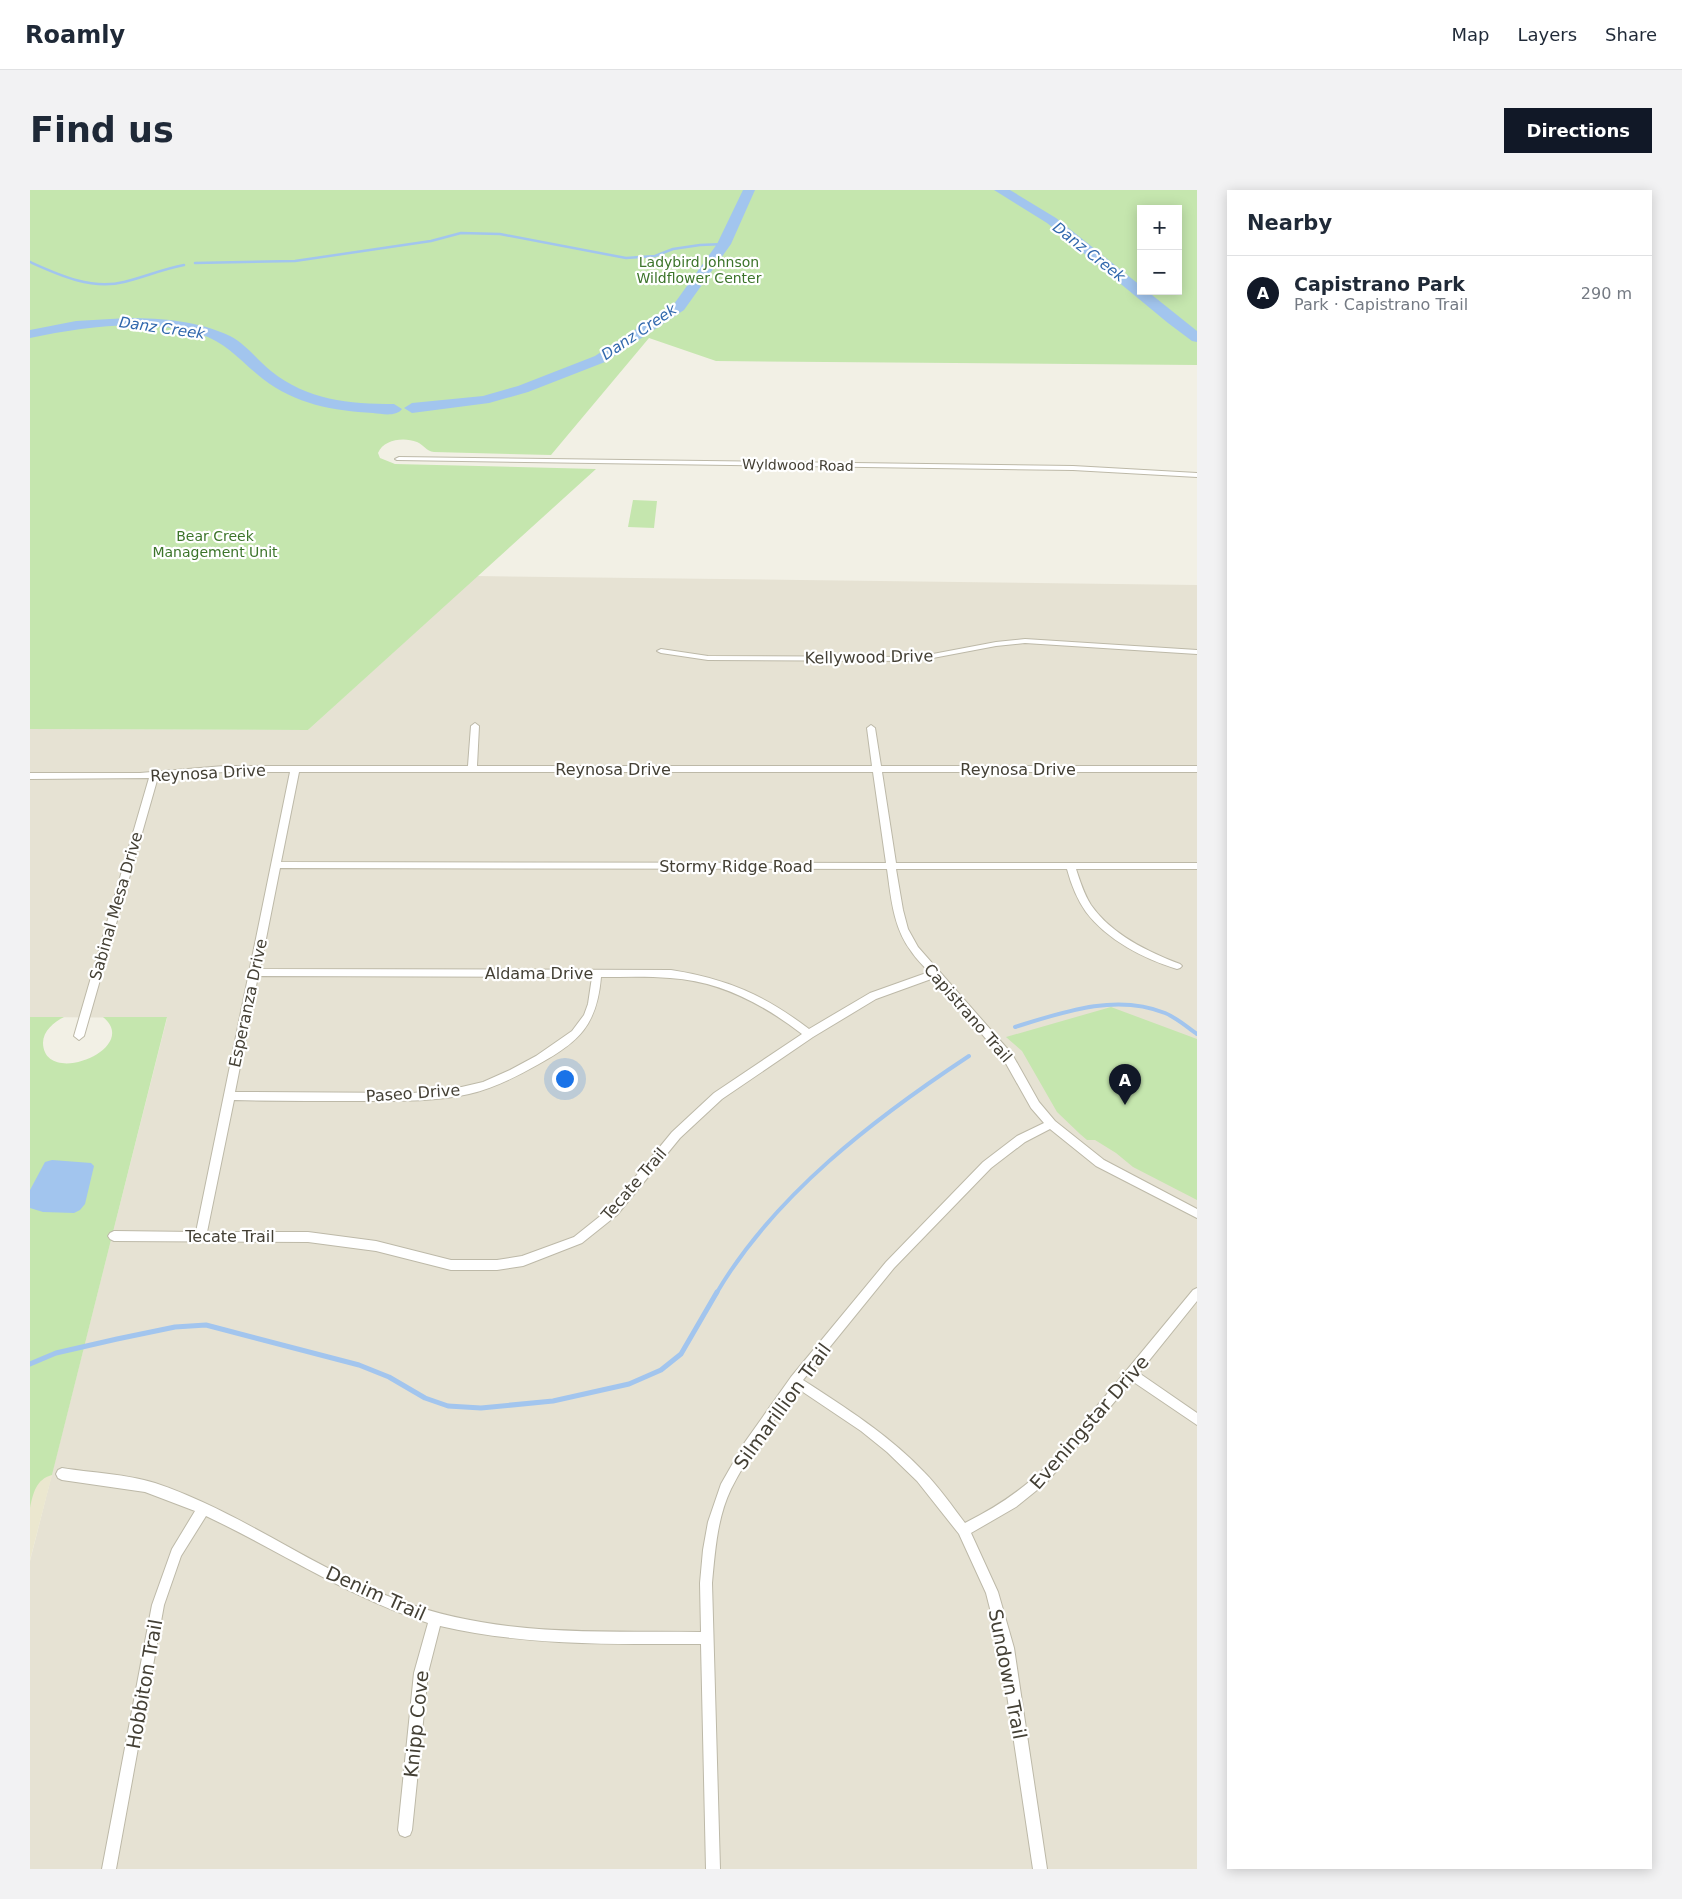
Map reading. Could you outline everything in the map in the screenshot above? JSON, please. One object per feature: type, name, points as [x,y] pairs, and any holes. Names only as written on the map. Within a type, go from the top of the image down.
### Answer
[{"type":"street","name":"Wyldwood Road","points":[[399,459],[1073,468],[1197,475]]},
{"type":"street","name":"Kellywood Drive","points":[[660,651],[708,658],[917,659],[996,644],[1025,641],[1197,652]]},
{"type":"street","points":[[472,770],[475,726]]},
{"type":"street","name":"Capistrano Trail","points":[[871,728],[898,910],[903,929],[914,949],[1008,1057],[1035,1105],[1051,1124],[1100,1163],[1197,1214]]},
{"type":"street","name":"Reynosa Drive","points":[[30,776],[154,775],[213,770],[1197,770]]},
{"type":"street","name":"Esperanza Drive","points":[[201,1236],[295,770]]},
{"type":"street","name":"Sabinal Mesa Drive","points":[[78,1036],[154,775]]},
{"type":"street","name":"Stormy Ridge Road","points":[[276,865],[1197,866]]},
{"type":"street","points":[[1071,866],[1081,897],[1095,917],[1154,959],[1177,966]]},
{"type":"street","name":"Aldama Drive","points":[[254,972],[671,974],[725,984],[770,1005],[809,1034]]},
{"type":"street","name":"Paseo Drive","points":[[229,1096],[409,1097],[449,1093],[489,1084],[527,1066],[573,1036],[590,1016],[594,1005],[597,973]]},
{"type":"street","name":"Tecate Trail","points":[[114,1236],[308,1236],[376,1246],[452,1265],[497,1265],[523,1261],[578,1240],[598,1225],[627,1196],[676,1135],[718,1096],[809,1034],[873,996],[934,974]]},
{"type":"street","name":"Silmarillion Trail","points":[[713,1869],[707,1638],[708,1550],[714,1522],[726,1488],[749,1446],[795,1381],[890,1266],[987,1165],[1021,1139],[1051,1124]]},
{"type":"street","name":"Eveningstar Drive","points":[[963,1530],[1003,1510],[1031,1491],[1054,1467],[1197,1293]]},
{"type":"street","points":[[1131,1374],[1197,1420]]},
{"type":"street","name":"Sundown Trail","points":[[795,1381],[865,1427],[890,1448],[921,1477],[963,1530],[992,1592],[1007,1648],[1040,1869]]},
{"type":"street","name":"Denim Trail","points":[[62,1474],[154,1488],[204,1509],[382,1600],[436,1619],[491,1631],[547,1636],[707,1638]]},
{"type":"street","name":"Hobbiton Trail","points":[[109,1869],[158,1605],[176,1553],[204,1509]]},
{"type":"street","name":"Knipp Cove","points":[[405,1830],[421,1672],[436,1619]]},
{"type":"shaded area","points":[[477,576],[1197,585],[1197,1869],[30,1869],[30,1561],[167,1018],[30,1017],[30,729],[308,730]]},
{"type":"shaded area","points":[[52,1475],[30,1560],[30,1481]]},
{"type":"green space","name":"Bear Creek Management Unit","points":[[30,190],[1197,190],[1197,365],[716,361],[649,338],[551,455],[434,452],[412,440],[395,440],[385,445],[378,453],[380,458],[395,464],[596,469],[308,730],[30,729]]},
{"type":"green space","points":[[633,500],[657,501],[654,528],[628,527]]},
{"type":"green space","points":[[1111,1007],[1197,1039],[1197,1200],[1133,1167],[1116,1153],[1095,1140],[1087,1140],[1057,1112],[1022,1051],[1006,1037]]},
{"type":"green space","points":[[30,1017],[64,1017],[50,1027],[43,1039],[43,1043],[47,1056],[58,1062],[73,1063],[88,1059],[101,1051],[110,1041],[112,1029],[103,1017],[167,1017],[52,1475],[42,1480],[36,1488],[30,1508]]},
{"type":"water","points":[[52,1160],[91,1163],[94,1166],[85,1204],[74,1213],[43,1212],[30,1208],[30,1190],[45,1162]]},
{"type":"waterway","name":"Danz Creek","points":[[412,408],[484,400],[523,389],[600,359],[679,307],[724,244],[749,190]]},
{"type":"waterway","name":"Danz Creek","points":[[1000,190],[1051,220],[1197,338]]},
{"type":"waterway","points":[[195,263],[295,261],[431,241],[461,233],[500,234],[626,258],[655,256],[673,249],[700,245],[724,244]]},
{"type":"waterway","points":[[30,262],[76,280],[99,284],[124,282],[184,265]]},
{"type":"waterway","name":"Danz Creek","points":[[30,334],[52,329],[102,323],[128,322],[180,325],[225,339],[282,386],[312,399],[360,408],[394,409]]},
{"type":"waterway","points":[[1015,1027],[1090,1007],[1128,1005],[1146,1007],[1165,1013],[1197,1034]]},
{"type":"waterway","points":[[716,1294],[740,1258],[767,1224],[829,1161],[898,1105],[969,1056]]},
{"type":"waterway","points":[[30,1364],[56,1353],[117,1339],[175,1327],[206,1325],[359,1365],[389,1377],[425,1398],[448,1406],[481,1408],[553,1401],[629,1384],[661,1370],[681,1354],[717,1292]]},
{"type":"place","name":"Capistrano Park","points":[[1125,1105]]},
{"type":"park label","name":"Ladybird Johnson Wildflower Center","points":[[699,270]]}]
